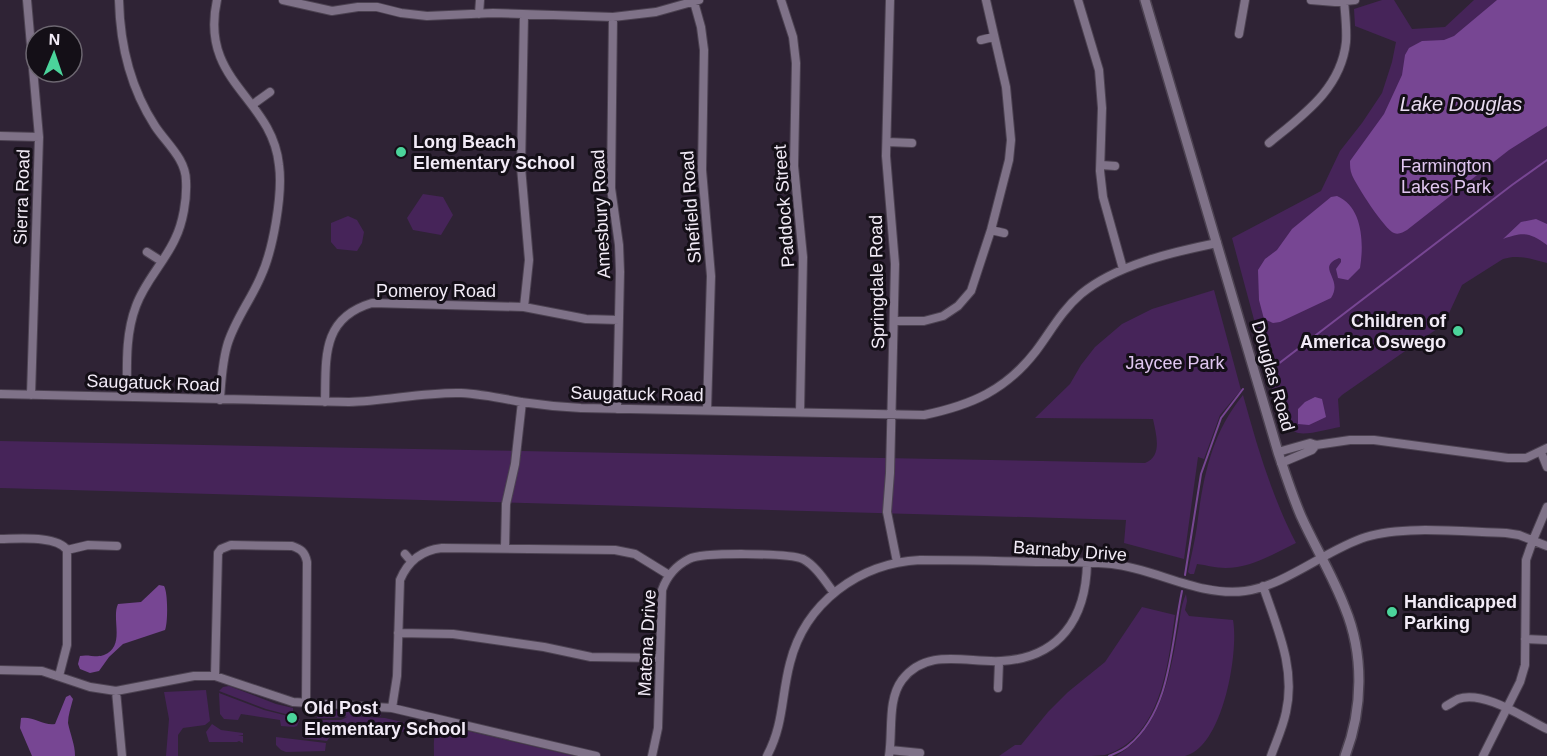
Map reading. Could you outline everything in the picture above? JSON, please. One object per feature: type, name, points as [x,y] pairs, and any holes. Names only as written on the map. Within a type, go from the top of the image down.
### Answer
[{"type":"street","name":"Sierra Road","points":[[27,0],[39,137],[31,395]]},
{"type":"street","points":[[119,0],[122,36],[136,90],[155,126],[185,172],[186,181],[181,221],[176,238],[142,291],[132,318],[128,345],[127,397]]},
{"type":"street","points":[[217,0],[214,31],[218,51],[227,73],[268,128],[279,165],[279,194],[266,264],[233,328],[227,345],[221,372],[220,400]]},
{"type":"street","points":[[283,0],[332,11],[377,3],[401,13],[427,16],[479,14],[613,17],[656,12],[697,1]]},
{"type":"street","points":[[479,14],[480,0]]},
{"type":"street","name":"Paddock Street","points":[[781,0],[792,32],[796,63],[794,166],[802,231],[803,268],[800,412]]},
{"type":"street","name":"Springdale Road","points":[[890,0],[886,142],[887,174],[895,241],[895,321],[887,512],[897,562]]},
{"type":"street","points":[[895,321],[924,321],[942,316],[958,306],[971,291],[991,230],[1009,160],[1011,140],[1006,87],[986,0]]},
{"type":"street","points":[[1078,0],[1100,78],[1102,197],[1123,269]]},
{"type":"street","name":"Douglas Road","points":[[1145,0],[1281,463],[1300,514],[1345,608],[1354,637],[1359,666],[1356,715],[1345,756]]},
{"type":"street","points":[[1239,34],[1245,0]]},
{"type":"street","points":[[1311,0],[1355,0]]},
{"type":"street","name":"Shefield Road","points":[[697,1],[703,40],[702,170],[711,276],[707,410]]},
{"type":"street","points":[[1269,143],[1315,105],[1327,92],[1337,74],[1346,41],[1344,1]]},
{"type":"street","points":[[524,307],[529,260],[521,167],[525,15]]},
{"type":"street","name":"Amesbury Road","points":[[613,17],[611,188],[619,245],[617,409]]},
{"type":"street","points":[[981,40],[993,37]]},
{"type":"street","points":[[252,105],[270,92]]},
{"type":"street","points":[[0,136],[39,137]]},
{"type":"street","points":[[886,142],[912,143]]},
{"type":"street","points":[[1101,165],[1115,166]]},
{"type":"street","points":[[991,230],[1004,233]]},
{"type":"street","name":"Saugatuck Road","points":[[0,394],[372,402],[418,395],[461,393],[554,407],[924,415],[955,408],[984,397],[1004,383],[1023,366],[1058,317],[1093,285],[1123,269],[1217,243]]},
{"type":"street","points":[[147,252],[161,261]]},
{"type":"street","name":"Pomeroy Road","points":[[325,402],[326,359],[330,338],[339,323],[353,310],[372,303],[524,307],[586,319],[619,320]]},
{"type":"street","points":[[505,548],[506,504],[515,464],[522,402]]},
{"type":"street","points":[[1278,452],[1310,443],[1316,445],[1350,440],[1508,458],[1526,458],[1544,450],[1547,467]]},
{"type":"street","points":[[1281,463],[1312,450],[1316,445]]},
{"type":"street","points":[[1483,756],[1520,682],[1524,665],[1526,560],[1547,507]]},
{"type":"street","name":"Barnaby Drive","points":[[768,756],[780,727],[788,672],[796,644],[812,616],[834,592],[854,578],[897,562],[920,560],[1115,565],[1191,585],[1230,592],[1246,591],[1263,586],[1365,537],[1385,532],[1519,534],[1547,546]]},
{"type":"street","points":[[0,539],[51,540],[62,544],[67,550],[67,645],[59,676]]},
{"type":"street","points":[[67,550],[88,545],[117,546]]},
{"type":"street","points":[[215,676],[218,553],[221,549],[231,545],[299,548],[303,551],[307,562],[306,704]]},
{"type":"street","points":[[392,708],[396,684],[400,580],[411,561],[424,553],[437,548],[625,552],[635,554],[669,575]]},
{"type":"street","points":[[405,554],[411,561]]},
{"type":"street","name":"Matena Drive","points":[[652,756],[658,728],[661,598],[669,575],[681,564],[697,556],[789,556],[809,564],[834,592]]},
{"type":"street","points":[[920,753],[890,753],[896,693],[902,680],[914,668],[939,658],[999,662],[1028,657],[1048,647],[1062,636],[1074,620],[1083,602],[1087,585],[1087,563]]},
{"type":"street","points":[[1263,586],[1284,644],[1289,676],[1286,711],[1271,756]]},
{"type":"street","points":[[398,633],[453,634],[544,647],[591,657],[660,658]]},
{"type":"street","points":[[1525,639],[1547,640]]},
{"type":"street","points":[[998,688],[999,662]]},
{"type":"street","points":[[0,670],[42,671],[90,687],[116,691],[194,676],[215,676],[280,699],[306,704],[392,708],[596,756]]},
{"type":"street","points":[[116,691],[122,756]]},
{"type":"street","points":[[1446,706],[1459,699],[1484,699],[1547,729]]},
{"type":"green space","name":"Farmington Lakes Park","points":[[1382,0],[1394,0],[1412,29],[1445,27],[1474,0],[1547,0],[1547,263],[1520,257],[1503,259],[1462,285],[1444,324],[1338,399],[1340,427],[1313,433],[1298,433],[1292,430],[1286,422],[1271,384],[1232,238],[1321,191],[1340,151],[1382,93],[1392,62],[1396,42],[1355,26],[1354,9]]},
{"type":"green space","points":[[423,194],[443,197],[453,215],[441,235],[413,230],[407,218]]},
{"type":"green space","points":[[348,216],[357,220],[364,232],[362,243],[357,251],[337,249],[331,242],[331,223]]},
{"type":"green space","name":"Jaycee Park","points":[[1214,290],[1241,390],[1220,415],[1204,459],[1198,457],[1184,559],[1124,543],[1126,520],[0,488],[0,441],[1145,463],[1151,460],[1156,450],[1157,438],[1153,419],[1035,418],[1070,384],[1095,347],[1122,324],[1152,309]]},
{"type":"green space","points":[[1243,395],[1272,489],[1296,543],[1244,566],[1218,568],[1197,564],[1194,574],[1190,574],[1188,572],[1210,457],[1223,425]]},
{"type":"green space","points":[[1186,594],[1185,610],[1189,616],[1233,620],[1234,635],[1230,675],[1226,697],[1218,717],[1209,735],[1198,749],[1185,756],[1116,756],[1131,746],[1143,733],[1160,703],[1166,687]]},
{"type":"green space","points":[[1142,607],[1175,615],[1165,677],[1150,716],[1139,733],[1124,746],[1105,755],[999,756],[1015,745],[1021,745],[1068,692],[1105,662]]},
{"type":"green space","points":[[229,686],[293,708],[293,716],[266,709],[219,691]]},
{"type":"green space","points":[[206,690],[210,721],[205,725],[183,728],[178,735],[178,756],[166,756],[169,719],[164,692]]},
{"type":"green space","points":[[219,693],[264,710],[300,719],[294,727],[281,726],[280,720],[241,714],[238,720],[224,719],[220,714]]},
{"type":"green space","points":[[322,710],[381,712],[381,716],[317,718],[317,712]]},
{"type":"green space","points":[[349,716],[385,718],[423,727],[419,732],[338,731],[327,741],[302,738],[309,730],[312,720],[341,720]]},
{"type":"green space","points":[[212,724],[221,730],[243,733],[238,736],[243,736],[243,743],[239,741],[209,742],[206,732]]},
{"type":"green space","points":[[442,725],[574,756],[434,756],[435,735]]},
{"type":"green space","points":[[276,737],[326,743],[325,751],[286,752],[276,745]]},
{"type":"water","name":"Lake Douglas","points":[[1497,0],[1547,0],[1547,126],[1509,150],[1407,230],[1394,233],[1378,216],[1359,188],[1351,173],[1350,161],[1384,114],[1402,75],[1405,55],[1409,48],[1422,41],[1444,40],[1454,36]]},
{"type":"water","points":[[1337,196],[1346,201],[1357,217],[1362,248],[1360,268],[1348,280],[1338,278],[1336,269],[1341,262],[1339,258],[1329,266],[1334,285],[1331,298],[1280,322],[1273,323],[1264,319],[1259,300],[1258,270],[1265,259],[1277,250],[1292,229],[1331,197]]},
{"type":"water","points":[[1536,219],[1547,224],[1547,245],[1526,234],[1503,239],[1521,222]]},
{"type":"water","points":[[1315,397],[1322,399],[1326,417],[1309,425],[1298,424],[1298,409]]},
{"type":"water","points":[[159,585],[164,586],[166,594],[165,630],[123,644],[109,657],[99,671],[90,673],[80,669],[78,664],[80,656],[98,656],[111,651],[116,639],[118,604],[141,602]]},
{"type":"water","points":[[70,695],[73,699],[68,723],[75,756],[32,756],[20,728],[21,718],[55,724],[66,697]]},
{"type":"waterway","points":[[1269,371],[1547,160]]},
{"type":"waterway","points":[[1185,575],[1201,474],[1221,418],[1243,389]]},
{"type":"waterway","points":[[1109,756],[1129,745],[1154,713],[1168,674],[1182,591]]},
{"type":"place","name":"Long Beach Elementary School","points":[[401,152]]},
{"type":"place","name":"Children of America Oswego","points":[[1458,331]]},
{"type":"place","name":"Handicapped Parking","points":[[1392,612]]},
{"type":"place","name":"Old Post Elementary School","points":[[292,718]]}]
